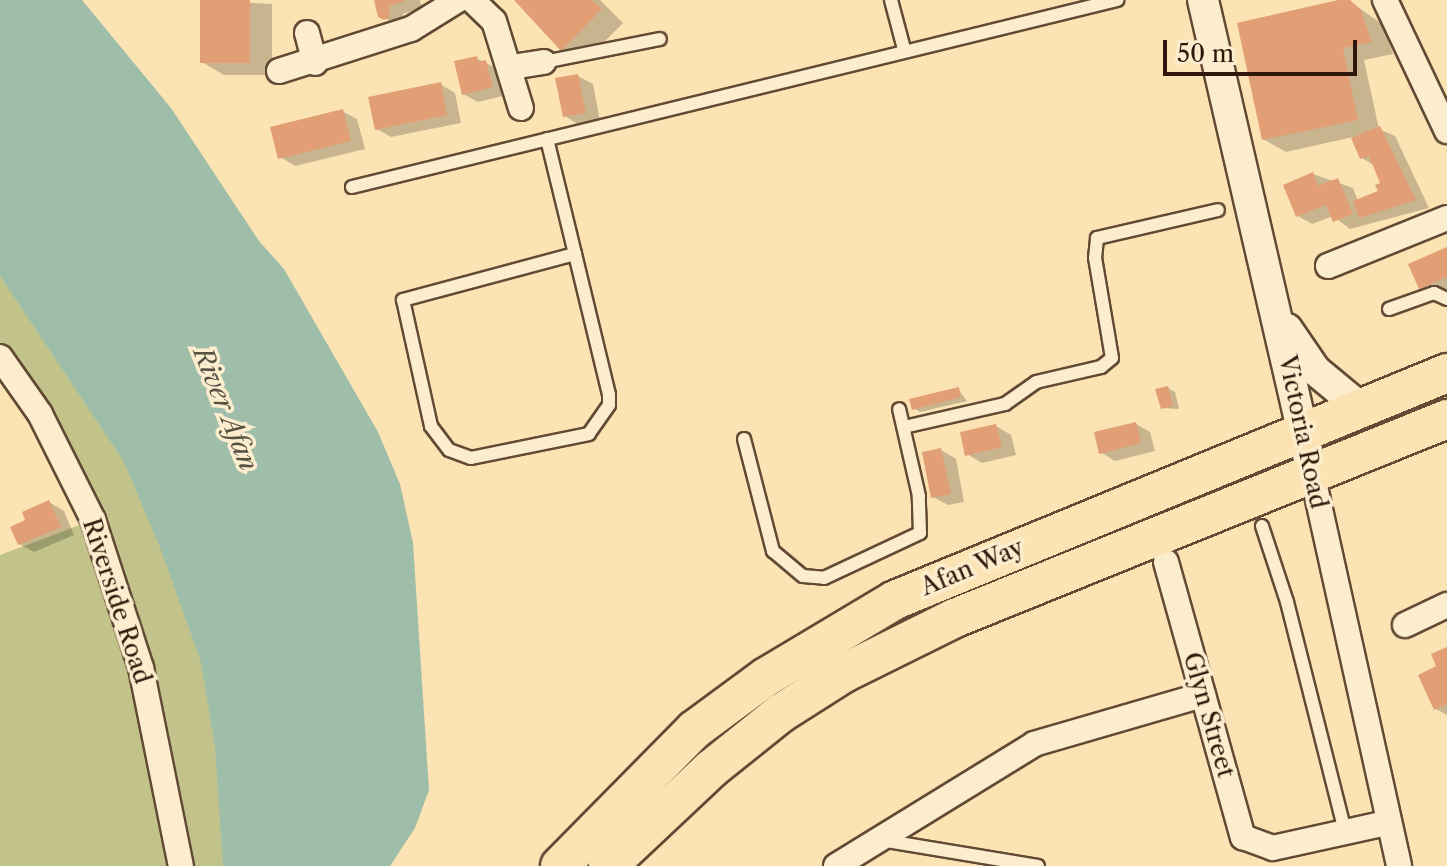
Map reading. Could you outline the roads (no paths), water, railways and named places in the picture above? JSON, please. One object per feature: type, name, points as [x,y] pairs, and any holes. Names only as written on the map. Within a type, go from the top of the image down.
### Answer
[{"type":"main road","name":"Afan Way","points":[[560,866],[694,730],[823,640],[919,589],[1447,373]]},
{"type":"main road","name":"Afan Way","points":[[608,866],[711,769],[781,713],[844,673],[955,618],[1447,419]]},
{"type":"street","points":[[279,71],[315,63],[411,29],[458,0]]},
{"type":"street","points":[[472,0],[494,21],[512,67],[521,108]]},
{"type":"street","points":[[1385,0],[1447,131]]},
{"type":"street","name":"Victoria Road","points":[[1207,1],[1245,202],[1279,317],[1301,431],[1399,866]]},
{"type":"street","points":[[307,33],[315,63]]},
{"type":"street","points":[[512,67],[544,62]]},
{"type":"street","points":[[1328,266],[1447,218]]},
{"type":"street","points":[[1279,317],[1315,370],[1362,409]]},
{"type":"street","name":"Riverside Road","points":[[0,357],[40,414],[93,520],[141,668],[181,866]]},
{"type":"street","name":"Glyn Street","points":[[1166,562],[1243,837],[1273,848],[1345,832]]},
{"type":"street","points":[[1405,625],[1447,605]]},
{"type":"street","points":[[836,866],[874,839],[1034,744],[1203,695]]},
{"type":"street","points":[[1345,832],[1387,823]]},
{"type":"lane","points":[[891,0],[904,49]]},
{"type":"lane","points":[[352,187],[904,49],[1117,0]]},
{"type":"lane","points":[[544,62],[660,39]]},
{"type":"lane","points":[[547,139],[575,254],[609,395],[604,416],[589,434],[471,458],[449,450],[431,426],[403,300],[575,254]]},
{"type":"lane","points":[[904,427],[1005,404],[1036,382],[1101,367],[1112,358],[1112,347],[1095,258],[1097,238],[1218,210]]},
{"type":"lane","points":[[1389,309],[1434,293],[1447,299]]},
{"type":"lane","points":[[744,439],[773,551],[803,576],[824,578],[920,533],[919,496],[899,409]]},
{"type":"lane","points":[[1262,526],[1287,602],[1345,832]]},
{"type":"lane","points":[[874,839],[1038,866]]},
{"type":"water","name":"River Afan","points":[[0,0],[82,0],[171,108],[259,241],[284,269],[378,432],[400,484],[413,543],[429,790],[415,828],[390,866],[223,866],[215,747],[201,662],[161,550],[124,462],[0,276]]}]
